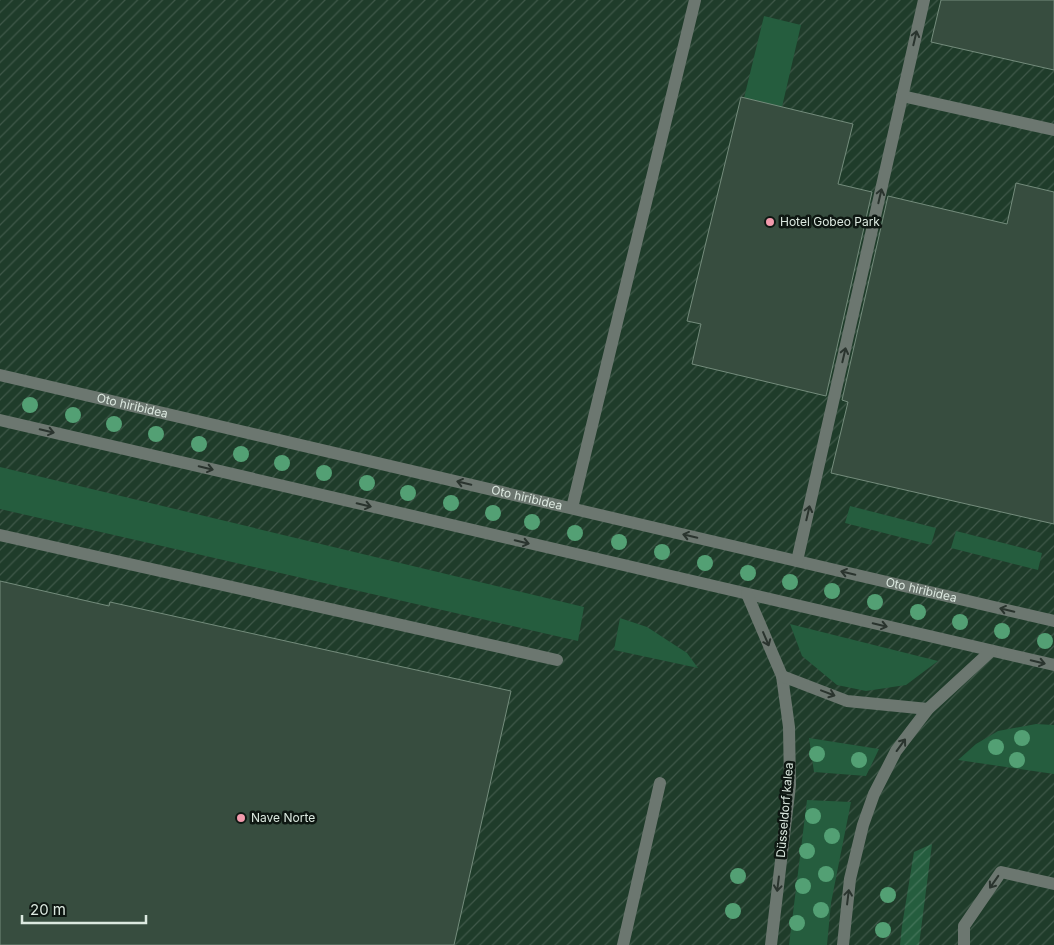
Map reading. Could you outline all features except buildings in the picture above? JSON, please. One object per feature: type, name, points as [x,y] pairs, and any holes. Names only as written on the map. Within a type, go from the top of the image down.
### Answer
[{"type":"street","points":[[572,508],[695,0]]},
{"type":"street","points":[[797,561],[924,0]]},
{"type":"street","points":[[902,96],[1054,130]]},
{"type":"street","name":"Oto hiribidea","points":[[0,375],[1054,621]]},
{"type":"street","points":[[0,420],[1054,666]]},
{"type":"street","points":[[0,535],[557,660]]},
{"type":"street","name":"Düsseldorf kalea","points":[[747,594],[782,676],[789,727],[790,785],[771,945]]},
{"type":"street","points":[[842,945],[850,879],[863,825],[874,794],[896,751],[928,709],[992,651]]},
{"type":"street","points":[[782,676],[847,701],[928,709]]},
{"type":"street","points":[[622,945],[660,783]]},
{"type":"street","points":[[964,945],[964,926],[1001,872],[1054,884]]},
{"type":"shaded area","points":[[0,0],[1054,0],[1054,945],[0,945]]},
{"type":"shaded area","points":[[764,16],[801,25],[782,107],[744,98]]},
{"type":"shaded area","points":[[0,467],[584,607],[578,641],[0,509]]},
{"type":"shaded area","points":[[850,506],[936,528],[931,545],[845,523]]},
{"type":"shaded area","points":[[956,531],[1042,553],[1038,570],[951,548]]},
{"type":"shaded area","points":[[620,618],[647,627],[687,653],[698,668],[614,650]]},
{"type":"shaded area","points":[[790,624],[938,661],[906,685],[866,691],[837,685],[802,656]]},
{"type":"shaded area","points":[[1036,724],[1054,725],[1054,774],[958,760],[976,744],[998,731]]},
{"type":"shaded area","points":[[809,738],[879,749],[866,776],[814,772]]},
{"type":"shaded area","points":[[807,800],[851,802],[831,903],[827,945],[789,945]]},
{"type":"shaded area","points":[[932,844],[919,945],[900,945],[914,852]]},
{"type":"place","name":"Hotel Gobeo Park","points":[[770,222]]},
{"type":"place","name":"Nave Norte","points":[[241,818]]}]
